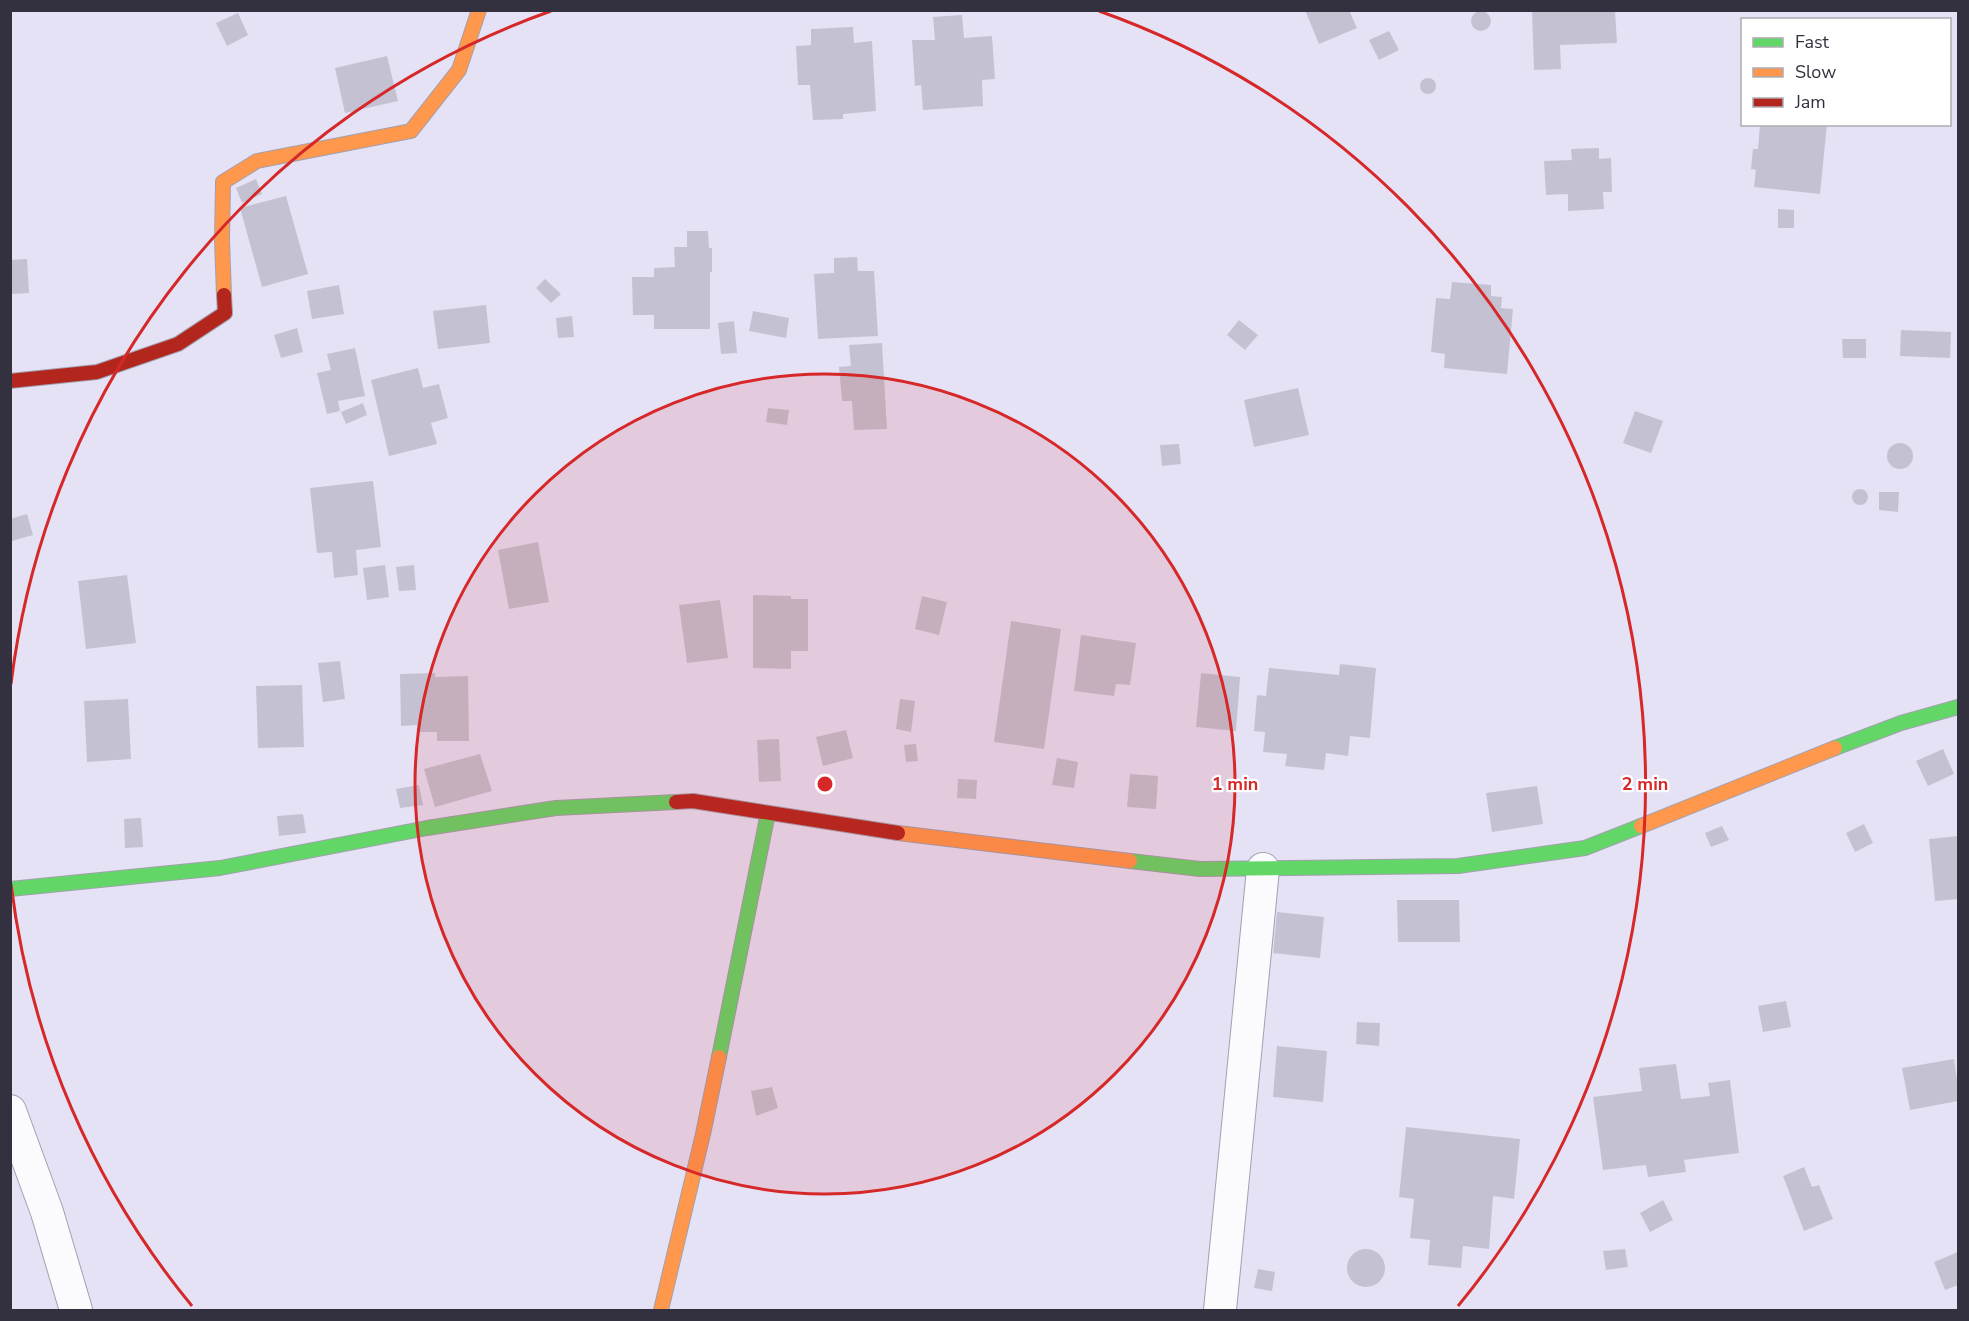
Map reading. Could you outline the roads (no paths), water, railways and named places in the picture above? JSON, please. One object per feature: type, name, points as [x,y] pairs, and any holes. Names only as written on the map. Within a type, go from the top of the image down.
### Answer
[{"type":"street","points":[[10,381],[97,372],[178,345],[225,313],[222,240],[224,182],[257,161],[411,131],[459,70],[479,10]]},
{"type":"street","points":[[10,889],[219,868],[427,828],[556,808],[693,801],[902,834],[1188,868],[1458,866],[1585,848],[1901,723],[1959,707]]},
{"type":"street","points":[[661,1311],[704,1134],[768,813]]},
{"type":"street","points":[[1220,1311],[1263,869]]},
{"type":"street","points":[[10,1111],[47,1212],[76,1311]]}]
